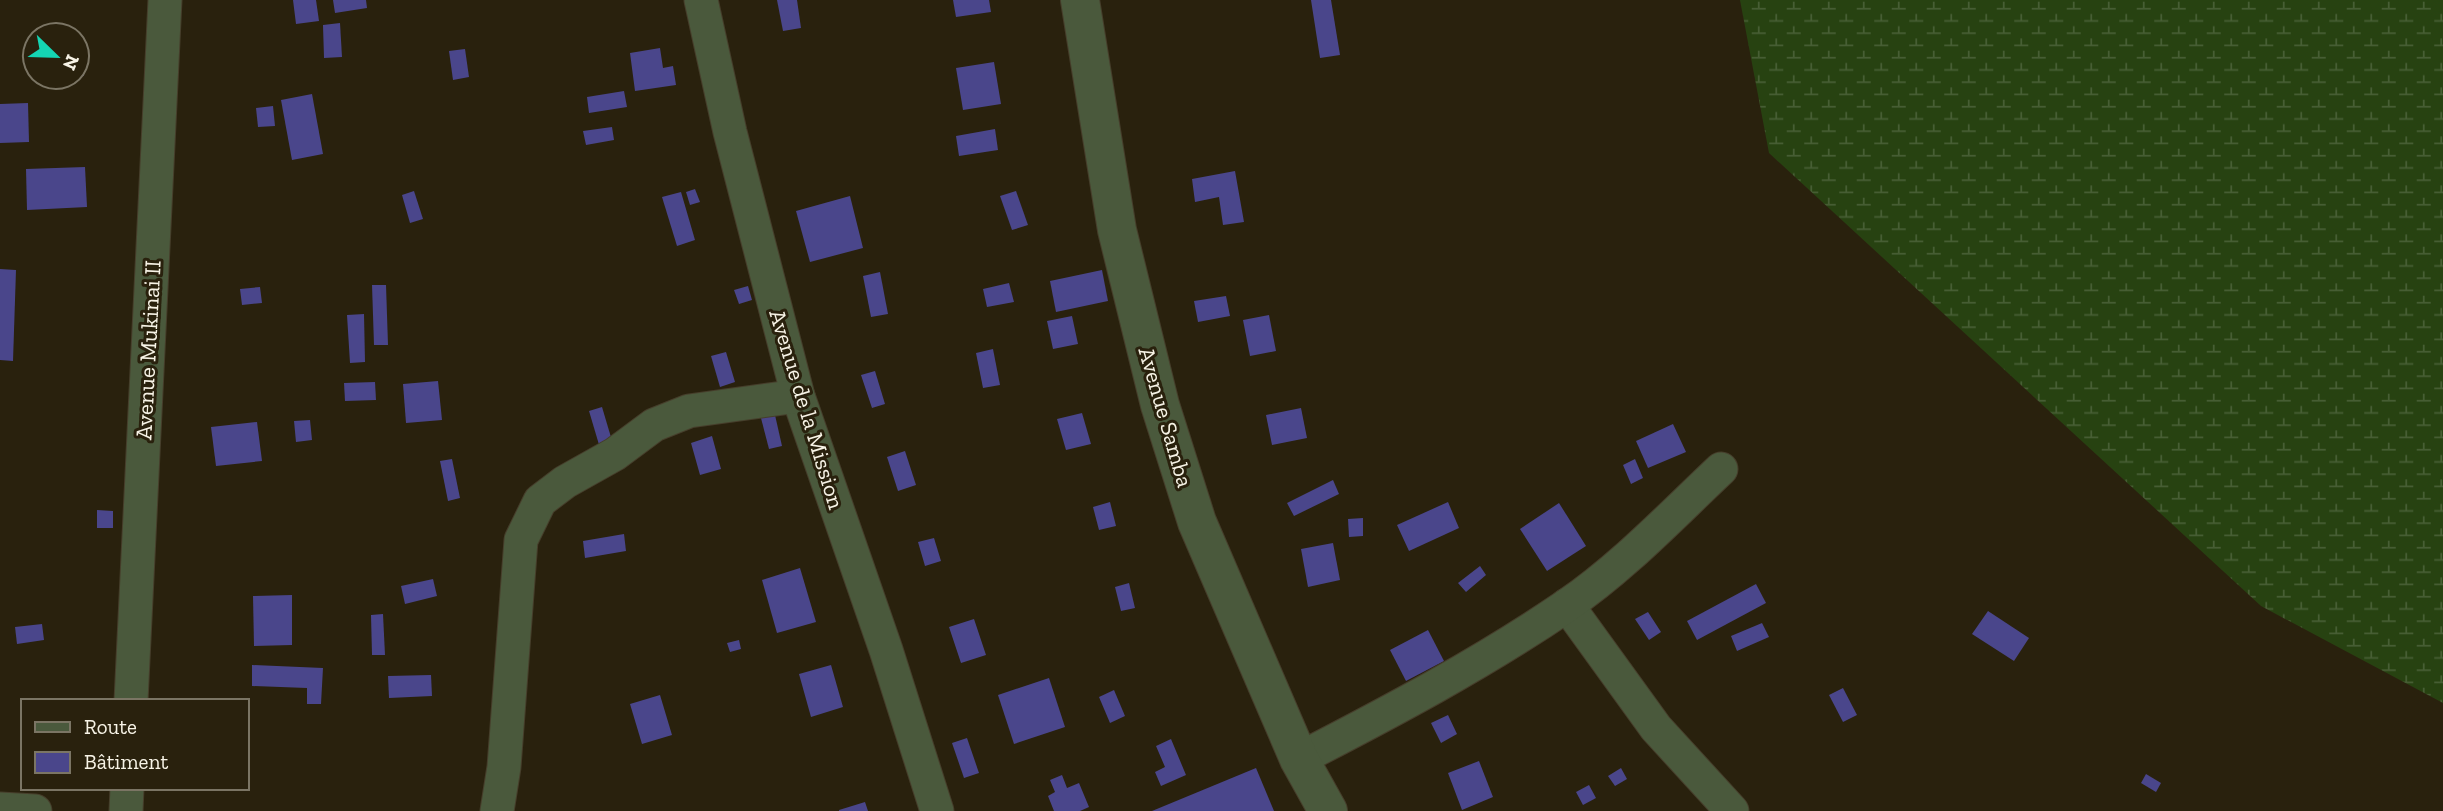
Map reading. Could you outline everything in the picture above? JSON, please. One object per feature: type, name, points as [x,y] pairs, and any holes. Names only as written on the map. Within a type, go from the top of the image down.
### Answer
[{"type":"street","name":"Avenue Mukinai II","points":[[131,699],[165,0]]},
{"type":"street","name":"Avenue de la Mission","points":[[701,0],[730,132],[798,396],[886,650],[937,811]]},
{"type":"street","name":"Avenue Samba","points":[[1080,0],[1117,230],[1160,405],[1197,522],[1299,758],[1328,811]]},
{"type":"street","points":[[497,811],[505,753],[521,540],[540,501],[565,482],[615,454],[654,425],[689,411],[798,396]]},
{"type":"street","points":[[1299,758],[1434,689],[1567,605],[1635,550],[1721,470]]},
{"type":"street","points":[[1567,605],[1656,729],[1732,811]]},
{"type":"street","points":[[126,811],[127,790]]},
{"type":"street","points":[[0,809],[36,811]]},
{"type":"green space","points":[[1740,0],[2443,0],[2443,703],[2261,606],[1769,153]]},
{"type":"building","points":[[293,0],[316,0],[319,21],[296,24]]},
{"type":"building","points":[[333,0],[366,0],[367,8],[335,13]]},
{"type":"building","points":[[777,0],[797,0],[801,28],[783,31]]},
{"type":"building","points":[[953,0],[989,0],[991,12],[956,17]]},
{"type":"building","points":[[1311,0],[1331,0],[1340,55],[1320,58]]},
{"type":"building","points":[[340,23],[342,57],[324,58],[323,25]]},
{"type":"building","points":[[660,48],[663,68],[673,66],[676,85],[635,91],[630,53]]},
{"type":"building","points":[[465,49],[469,77],[453,80],[449,51]]},
{"type":"building","points":[[994,62],[1001,104],[963,110],[956,68]]},
{"type":"building","points":[[624,91],[627,107],[589,113],[587,97]]},
{"type":"building","points":[[312,94],[323,154],[292,160],[281,100]]},
{"type":"building","points":[[28,103],[29,142],[0,143],[0,104]]},
{"type":"building","points":[[273,106],[275,126],[258,127],[256,108]]},
{"type":"building","points":[[612,127],[614,140],[586,145],[583,131]]},
{"type":"building","points":[[995,129],[998,150],[959,156],[956,136]]},
{"type":"building","points":[[85,167],[87,207],[27,210],[26,169]]},
{"type":"building","points":[[1235,171],[1244,222],[1223,225],[1219,197],[1195,202],[1192,179]]},
{"type":"building","points":[[695,189],[700,202],[690,205],[686,192]]},
{"type":"building","points":[[414,191],[423,219],[410,223],[402,195]]},
{"type":"building","points":[[1016,191],[1028,225],[1012,230],[1000,196]]},
{"type":"building","points":[[681,192],[695,240],[677,246],[662,197]]},
{"type":"building","points":[[850,196],[863,248],[810,262],[796,211]]},
{"type":"building","points":[[0,269],[16,270],[13,361],[0,360]]},
{"type":"building","points":[[1102,270],[1108,301],[1056,312],[1050,281]]},
{"type":"building","points":[[880,272],[888,314],[871,317],[863,276]]},
{"type":"building","points":[[1009,283],[1014,302],[987,307],[983,289]]},
{"type":"building","points":[[372,285],[386,285],[388,345],[374,345]]},
{"type":"building","points":[[748,286],[752,300],[739,304],[734,290]]},
{"type":"building","points":[[260,287],[262,303],[242,305],[240,289]]},
{"type":"building","points":[[1226,296],[1230,316],[1198,322],[1194,301]]},
{"type":"building","points":[[364,314],[365,362],[350,363],[347,315]]},
{"type":"building","points":[[1269,315],[1276,351],[1250,356],[1243,320]]},
{"type":"building","points":[[1072,316],[1078,344],[1053,349],[1047,321]]},
{"type":"building","points":[[993,349],[1000,385],[983,388],[976,353]]},
{"type":"building","points":[[726,352],[735,382],[720,387],[711,356]]},
{"type":"building","points":[[875,371],[885,404],[872,408],[861,375]]},
{"type":"building","points":[[438,381],[442,420],[406,423],[403,384]]},
{"type":"building","points":[[375,382],[376,400],[345,401],[344,383]]},
{"type":"building","points":[[602,407],[613,444],[600,448],[589,411]]},
{"type":"building","points":[[1301,408],[1307,438],[1272,445],[1266,415]]},
{"type":"building","points":[[1082,413],[1091,444],[1066,450],[1057,419]]},
{"type":"building","points":[[775,415],[782,446],[769,449],[761,418]]},
{"type":"building","points":[[310,420],[312,440],[296,442],[294,421]]},
{"type":"building","points":[[257,422],[262,461],[216,466],[211,427]]},
{"type":"building","points":[[1673,424],[1686,452],[1648,468],[1636,441]]},
{"type":"building","points":[[712,436],[721,469],[700,475],[691,443]]},
{"type":"building","points":[[905,451],[916,485],[898,491],[887,457]]},
{"type":"building","points":[[452,459],[460,498],[448,501],[440,461]]},
{"type":"building","points":[[1635,459],[1643,478],[1631,484],[1623,465]]},
{"type":"building","points":[[1333,480],[1339,494],[1294,516],[1287,503]]},
{"type":"building","points":[[1110,502],[1116,526],[1099,530],[1093,507]]},
{"type":"building","points":[[1448,502],[1459,528],[1409,551],[1397,525]]},
{"type":"building","points":[[1559,503],[1586,546],[1547,571],[1520,529]]},
{"type":"building","points":[[97,510],[113,511],[113,528],[97,528]]},
{"type":"building","points":[[1363,518],[1363,536],[1349,537],[1348,519]]},
{"type":"building","points":[[624,534],[626,551],[585,558],[583,541]]},
{"type":"building","points":[[934,538],[941,561],[925,566],[918,542]]},
{"type":"building","points":[[1333,543],[1340,580],[1308,587],[1301,549]]},
{"type":"building","points":[[1480,566],[1486,575],[1466,592],[1458,583]]},
{"type":"building","points":[[800,568],[816,622],[777,633],[762,580]]},
{"type":"building","points":[[433,579],[437,596],[405,604],[401,586]]},
{"type":"building","points":[[1129,583],[1135,608],[1121,611],[1115,587]]},
{"type":"building","points":[[1756,584],[1766,603],[1697,640],[1687,621]]},
{"type":"building","points":[[292,595],[292,645],[254,646],[253,596]]},
{"type":"building","points":[[1988,611],[2029,638],[2014,661],[1972,634]]},
{"type":"building","points":[[1648,612],[1661,632],[1649,640],[1635,619]]},
{"type":"building","points":[[383,614],[385,655],[372,655],[371,615]]},
{"type":"building","points":[[974,619],[986,655],[961,663],[949,627]]},
{"type":"building","points":[[1762,623],[1769,637],[1737,651],[1731,636]]},
{"type":"building","points":[[42,624],[44,640],[17,644],[15,627]]},
{"type":"building","points":[[1428,630],[1444,661],[1406,681],[1390,650]]},
{"type":"building","points":[[739,640],[741,649],[730,652],[727,643]]},
{"type":"building","points":[[252,665],[323,668],[321,704],[307,704],[307,688],[252,686]]},
{"type":"building","points":[[831,665],[843,707],[811,717],[799,674]]},
{"type":"building","points":[[431,675],[432,696],[389,698],[388,676]]},
{"type":"building","points":[[1049,678],[1065,727],[1014,744],[998,695]]},
{"type":"building","points":[[1843,688],[1857,715],[1843,722],[1829,695]]},
{"type":"building","points":[[1114,690],[1125,716],[1110,723],[1099,697]]},
{"type":"building","points":[[660,695],[672,735],[642,744],[630,704]]},
{"type":"building","points":[[1448,715],[1457,734],[1441,743],[1431,723]]},
{"type":"building","points":[[967,738],[979,773],[964,778],[952,743]]},
{"type":"building","points":[[1171,739],[1186,775],[1161,786],[1155,772],[1165,767],[1156,746]]},
{"type":"building","points":[[1479,761],[1493,797],[1462,810],[1448,773]]},
{"type":"building","points":[[1256,768],[1274,811],[1152,811]]},
{"type":"building","points":[[1621,768],[1627,779],[1615,786],[1608,776]]},
{"type":"building","points":[[2146,774],[2161,783],[2156,792],[2141,783]]},
{"type":"building","points":[[1062,775],[1067,788],[1079,783],[1089,807],[1080,811],[1054,811],[1048,796],[1055,792],[1050,780]]},
{"type":"building","points":[[1589,785],[1596,798],[1583,805],[1576,792]]},
{"type":"building","points":[[865,802],[868,811],[839,811],[839,810]]}]
